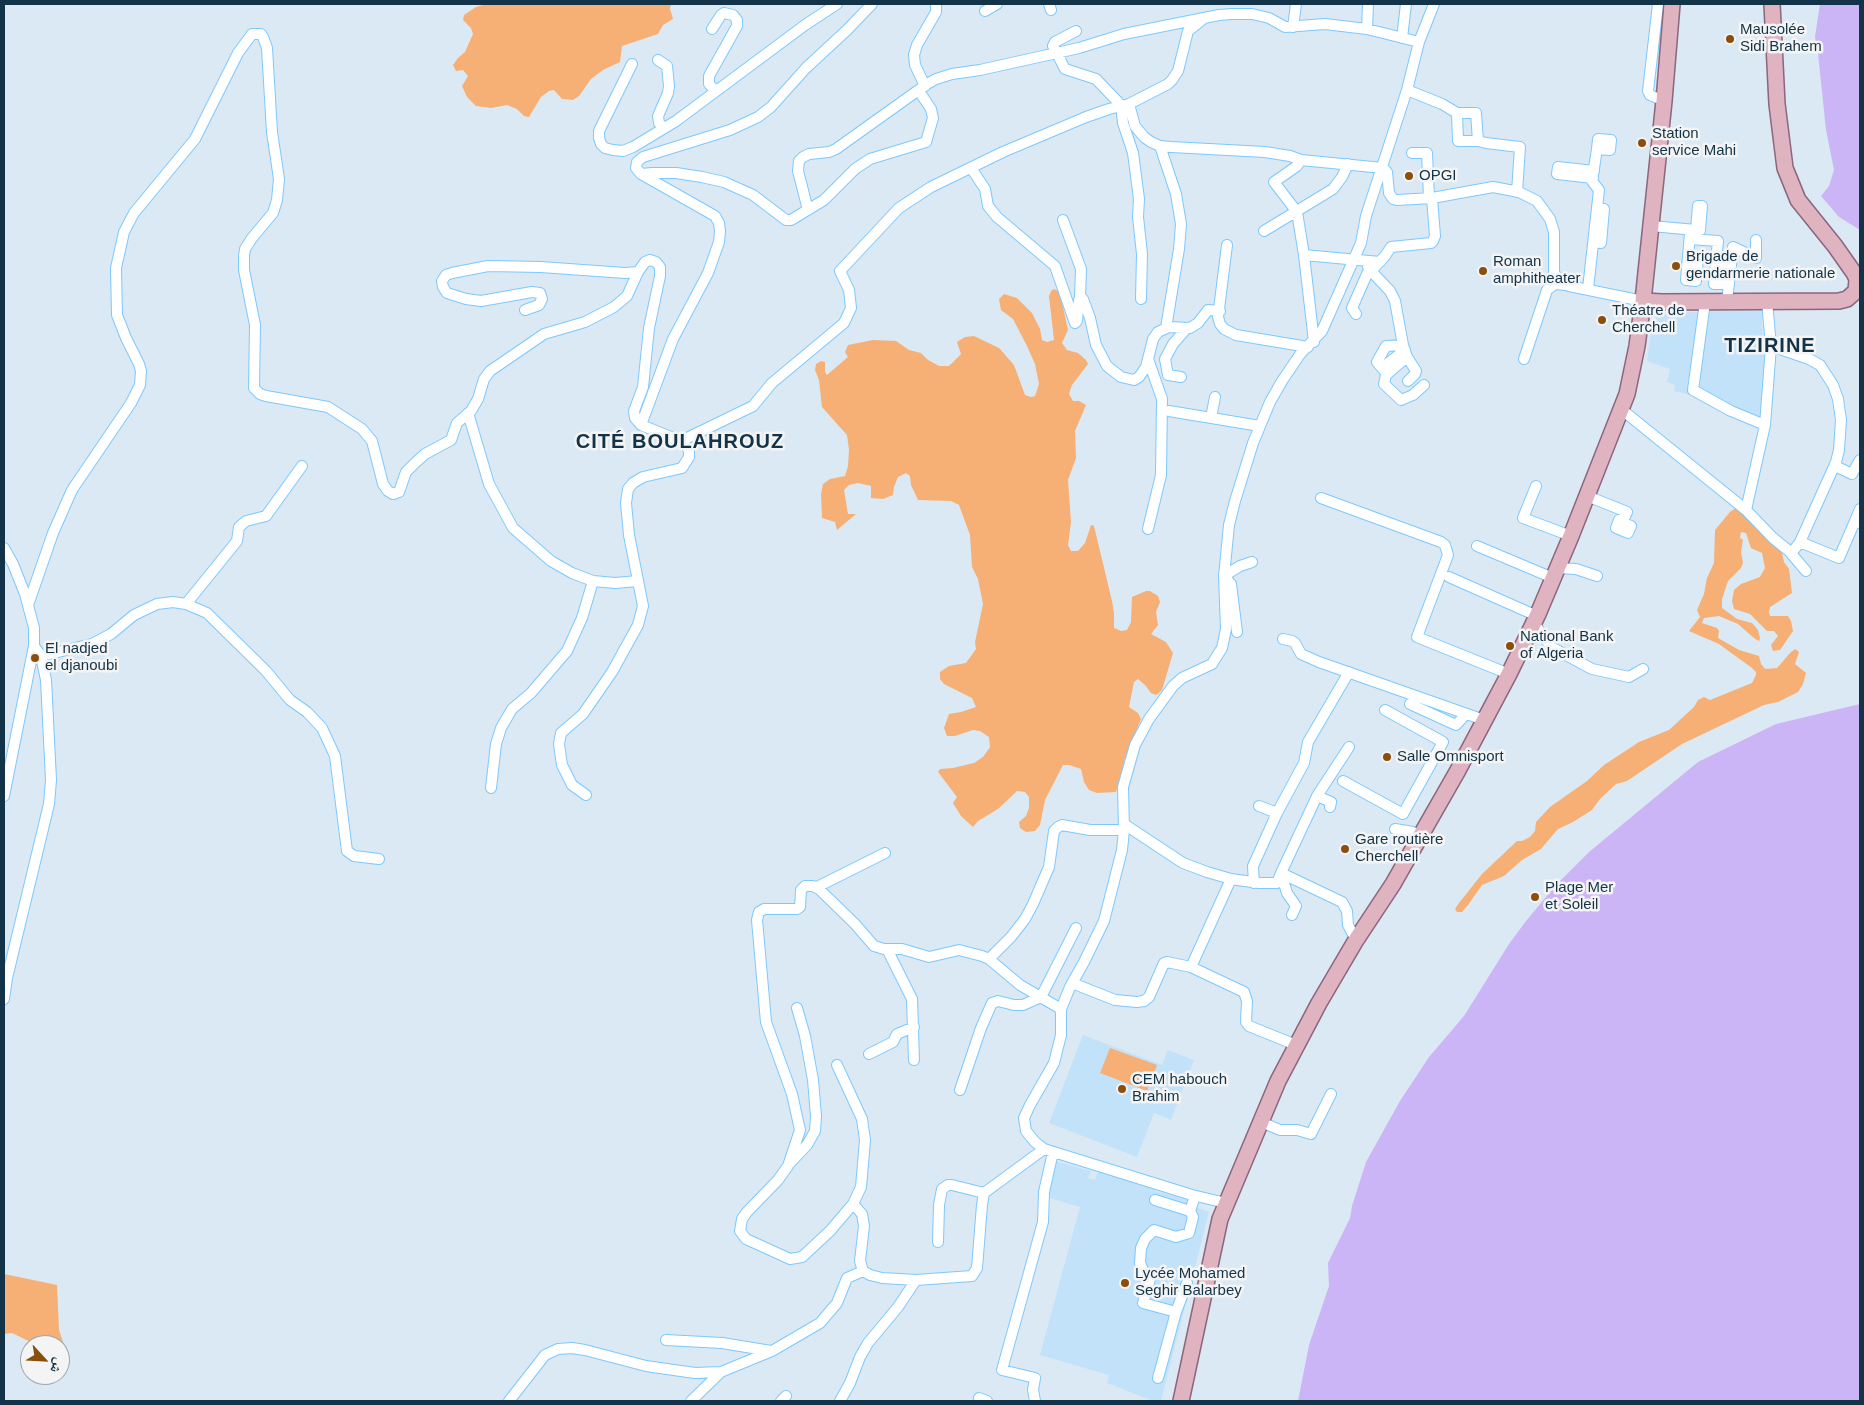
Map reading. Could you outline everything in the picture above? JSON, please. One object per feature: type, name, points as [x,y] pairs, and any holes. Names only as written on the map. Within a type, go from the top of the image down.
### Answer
[{"type":"main road","points":[[1181,1401],[1220,1219],[1261,1122],[1296,1045],[1356,940],[1393,884],[1417,834],[1458,772],[1509,674],[1535,620],[1571,536],[1627,394],[1643,301],[1672,4]]},
{"type":"main road","points":[[1643,301],[1839,301],[1852,296],[1857,286],[1857,279],[1850,266],[1798,200],[1785,168],[1777,104],[1772,4]]},
{"type":"street","points":[[632,64],[599,131],[600,141],[604,148],[623,151],[664,128],[805,25],[837,4]]},
{"type":"street","points":[[641,425],[673,339],[708,273],[719,242],[720,231],[717,219],[711,213],[689,203],[641,174],[636,165],[643,157],[730,130],[758,116],[771,106],[806,68],[848,30],[872,4]]},
{"type":"street","points":[[641,174],[652,172],[676,173],[724,182],[753,195],[786,220],[791,220],[824,200],[856,169],[870,159],[926,142],[933,118],[922,89],[914,55],[917,45],[936,12],[936,4]]},
{"type":"street","points":[[984,10],[997,4]]},
{"type":"street","points":[[1219,15],[1221,4]]},
{"type":"street","points":[[1293,27],[1296,4]]},
{"type":"street","points":[[1368,4],[1368,29]]},
{"type":"street","points":[[1402,38],[1406,4]]},
{"type":"street","points":[[1226,1203],[1194,1196],[1049,1151],[1034,1142],[1026,1131],[1024,1118],[1054,1063],[1061,1035],[1061,1009],[1072,983],[1088,956],[1104,921],[1122,850],[1124,827],[1123,787],[1131,759],[1141,732],[1156,707],[1173,686],[1182,678],[1212,664],[1222,648],[1226,629],[1224,576],[1232,512],[1260,426],[1292,365],[1311,344],[1325,324],[1354,260],[1361,243],[1366,216],[1407,90],[1419,42],[1434,4]]},
{"type":"street","points":[[1658,4],[1648,91],[1650,95],[1664,101]]},
{"type":"street","points":[[712,29],[724,13],[733,14],[737,20],[737,26],[709,76],[709,84],[716,91]]},
{"type":"street","points":[[808,210],[798,171],[799,161],[809,154],[829,152],[836,149],[936,79],[952,74],[980,70],[1080,48],[1124,34],[1219,15],[1252,14],[1269,18],[1285,27],[1325,24],[1368,29],[1419,42]]},
{"type":"street","points":[[1186,36],[1191,28],[1203,19]]},
{"type":"street","points":[[681,441],[754,406],[772,383],[844,323],[851,308],[849,290],[840,271],[899,208],[931,187],[972,168],[1059,128],[1125,105],[1168,84],[1179,67],[1186,36],[1185,26],[1180,23]]},
{"type":"street","points":[[1076,32],[1055,42],[1053,46],[1066,69],[1096,79],[1125,105],[1139,132],[1160,146],[1265,152],[1290,156],[1301,160],[1383,168],[1387,172],[1389,193],[1394,200],[1430,198],[1493,187],[1517,192],[1537,201],[1550,219],[1554,232],[1554,270],[1556,277],[1569,286]]},
{"type":"street","points":[[28,605],[53,533],[72,490],[131,403],[140,386],[141,371],[139,364],[126,338],[118,315],[116,268],[124,232],[134,214],[195,139],[238,53],[252,34],[258,33],[263,37],[267,48],[272,132],[279,179],[277,200],[273,213],[252,238],[245,250],[244,256],[244,270],[254,325],[254,383],[256,392],[274,398],[328,407],[362,429],[372,441],[383,484],[393,494],[399,492],[404,476],[410,467],[425,454],[450,440],[457,423],[468,413],[478,399],[484,379],[490,371],[544,334],[585,322],[614,307],[627,296],[644,262],[650,260],[656,262],[660,271],[649,328],[643,386],[634,411],[635,418],[641,425],[681,441],[687,446],[689,457],[682,468],[638,479],[628,489],[626,495],[629,535],[643,606],[638,625],[612,672],[583,714],[561,733],[559,744],[562,765],[572,785],[586,796]]},
{"type":"street","points":[[658,60],[667,66],[669,86],[658,116],[659,123],[664,128]]},
{"type":"street","points":[[1407,90],[1442,104],[1456,113],[1476,113],[1478,141]]},
{"type":"street","points":[[1125,105],[1123,123],[1133,153],[1138,199],[1142,254],[1141,299]]},
{"type":"street","points":[[1456,113],[1458,141],[1478,141],[1520,147],[1517,192]]},
{"type":"street","points":[[1160,146],[1176,194],[1181,224],[1179,249],[1166,328]]},
{"type":"street","points":[[1588,289],[1599,190],[1592,181],[1597,149]]},
{"type":"street","points":[[1356,314],[1352,308],[1367,274],[1380,262],[1391,247],[1432,242],[1435,236],[1427,153],[1412,153]]},
{"type":"street","points":[[1301,160],[1297,166],[1274,182],[1297,212],[1311,311],[1311,344]]},
{"type":"street","points":[[1264,231],[1333,189],[1342,177],[1348,164]]},
{"type":"street","points":[[972,168],[985,189],[988,206],[997,217],[1055,266],[1075,323],[1077,321],[1080,298],[1081,269],[1063,220]]},
{"type":"street","points":[[1650,226],[1692,233],[1718,245],[1716,260]]},
{"type":"street","points":[[1688,256],[1692,233]]},
{"type":"street","points":[[1727,301],[1733,247],[1756,258],[1756,240]]},
{"type":"street","points":[[1361,243],[1365,261],[1394,298],[1405,351],[1416,371],[1408,380]]},
{"type":"street","points":[[1227,245],[1218,317],[1224,329],[1236,335],[1311,344]]},
{"type":"street","points":[[1304,255],[1380,262]]},
{"type":"street","points":[[525,310],[539,305],[542,299],[540,293],[532,292],[481,300],[466,300],[447,293],[442,281],[452,273],[488,266],[541,267],[625,273],[638,272]]},
{"type":"street","points":[[1524,359],[1554,270]]},
{"type":"street","points":[[1547,290],[1555,284],[1643,301]]},
{"type":"street","points":[[1080,298],[1084,301],[1096,345],[1107,366],[1122,376],[1134,380],[1139,377],[1146,367],[1153,339],[1158,332],[1166,328],[1186,328],[1198,323],[1208,310],[1220,311]]},
{"type":"street","points":[[1746,510],[1765,425],[1771,346],[1768,301]]},
{"type":"street","points":[[1704,302],[1693,390],[1731,412],[1765,425]]},
{"type":"street","points":[[1181,377],[1168,375],[1165,359],[1186,328]]},
{"type":"street","points":[[1405,351],[1386,346],[1377,362],[1384,371],[1384,384],[1400,400],[1413,394],[1424,385]]},
{"type":"street","points":[[1771,346],[1820,365],[1833,384],[1838,398],[1840,420],[1839,450],[1834,466],[1800,542],[1793,551],[1789,551]]},
{"type":"street","points":[[1384,371],[1405,351]]},
{"type":"street","points":[[1148,359],[1162,399],[1161,475],[1148,529]]},
{"type":"street","points":[[1211,418],[1215,397]]},
{"type":"street","points":[[1621,409],[1746,510],[1773,538],[1789,551],[1806,571]]},
{"type":"street","points":[[1169,411],[1260,426]]},
{"type":"street","points":[[468,413],[489,484],[513,528],[551,561],[572,573],[593,580],[615,584],[638,581]]},
{"type":"street","points":[[1834,466],[1852,474],[1860,460]]},
{"type":"street","points":[[186,604],[237,541],[239,527],[246,521],[266,516],[302,466]]},
{"type":"street","points":[[1536,486],[1523,518],[1571,536]]},
{"type":"street","points":[[1587,496],[1627,512],[1623,521]]},
{"type":"street","points":[[1322,498],[1442,542],[1448,554],[1417,637],[1509,674]]},
{"type":"street","points":[[1800,542],[1839,558],[1858,522],[1860,509]]},
{"type":"street","points":[[1477,546],[1555,573],[1576,569],[1597,576]]},
{"type":"street","points":[[4,548],[16,571],[34,628],[34,646],[4,796]]},
{"type":"street","points":[[1224,576],[1240,566],[1252,562]]},
{"type":"street","points":[[1224,576],[1231,584],[1237,632]]},
{"type":"street","points":[[1450,577],[1535,620],[1551,647],[1592,669],[1629,677],[1643,669]]},
{"type":"street","points":[[491,788],[496,744],[502,728],[512,709],[532,693],[567,651],[582,618],[593,580]]},
{"type":"street","points":[[40,656],[92,644],[111,634],[134,615],[157,604],[173,602],[186,604],[206,613],[266,671],[290,700],[307,712],[322,728],[335,756],[347,851],[354,856],[379,859]]},
{"type":"street","points":[[1283,640],[1295,643],[1301,654],[1484,720]]},
{"type":"street","points":[[4,999],[7,978],[50,796],[51,755],[47,690],[44,666],[34,646]]},
{"type":"street","points":[[1254,883],[1253,866],[1277,813],[1304,764],[1308,742],[1349,672]]},
{"type":"street","points":[[1410,704],[1456,725],[1466,714]]},
{"type":"street","points":[[1385,710],[1443,742],[1403,814]]},
{"type":"street","points":[[1292,915],[1296,906],[1287,893],[1284,879],[1317,796],[1349,748]]},
{"type":"street","points":[[1344,781],[1403,814],[1417,834]]},
{"type":"street","points":[[1317,796],[1331,802],[1330,807]]},
{"type":"street","points":[[1259,806],[1277,813]]},
{"type":"street","points":[[989,959],[1025,919],[1049,866],[1054,831],[1062,825],[1090,830],[1124,827],[1183,863],[1231,879],[1254,883],[1284,879],[1342,902],[1347,911],[1348,925],[1356,940]]},
{"type":"street","points":[[1396,829],[1417,834]]},
{"type":"street","points":[[817,887],[885,853]]},
{"type":"street","points":[[1191,967],[1231,879]]},
{"type":"street","points":[[788,1166],[800,1130],[792,1094],[766,1022],[757,916],[764,909],[797,910],[800,904],[802,888],[809,885],[817,887],[855,924],[874,946],[887,949],[902,949],[929,957],[951,951],[964,951],[989,959],[1020,985],[1061,1009]]},
{"type":"street","points":[[960,1090],[981,1028],[992,1003],[998,1001],[1014,1005],[1022,1004],[1040,997],[1076,928]]},
{"type":"street","points":[[887,949],[912,999],[914,1060]]},
{"type":"street","points":[[1072,983],[1115,1000],[1144,1001],[1149,997],[1164,963],[1191,967],[1244,992],[1247,1001],[1246,1022],[1249,1026],[1296,1045]]},
{"type":"street","points":[[797,1008],[805,1036],[813,1080],[816,1116],[815,1132],[807,1145],[778,1180],[761,1196],[742,1219],[740,1231],[746,1239],[790,1259],[802,1257],[830,1231],[853,1204],[861,1187],[865,1140],[862,1119],[837,1065]]},
{"type":"street","points":[[869,1054],[893,1042],[898,1034],[914,1027]]},
{"type":"street","points":[[1261,1122],[1280,1130],[1297,1130],[1311,1134],[1331,1094]]},
{"type":"street","points":[[938,1242],[939,1205],[942,1189],[952,1185],[984,1193],[1049,1151]]},
{"type":"street","points":[[1035,1401],[1033,1390],[1035,1378],[1002,1370],[1043,1222],[1044,1192],[1049,1151]]},
{"type":"street","points":[[853,1204],[862,1214],[864,1226],[860,1261],[863,1271],[882,1278],[916,1280],[968,1277],[974,1275],[978,1265],[984,1193]]},
{"type":"street","points":[[1176,1312],[1143,1303],[1150,1279],[1142,1267],[1140,1253],[1145,1239],[1154,1230],[1176,1237],[1189,1233],[1193,1217],[1190,1211],[1194,1196]]},
{"type":"street","points":[[1156,1200],[1190,1211]]},
{"type":"street","points":[[691,1401],[721,1372],[772,1351],[820,1323],[837,1304],[847,1278],[863,1271]]},
{"type":"street","points":[[840,1401],[868,1343],[898,1307],[916,1280]]},
{"type":"street","points":[[1158,1378],[1186,1282]]},
{"type":"street","points":[[666,1340],[722,1342],[772,1351]]},
{"type":"street","points":[[510,1401],[545,1355],[558,1349],[572,1348],[585,1350],[646,1366],[687,1372],[721,1372]]},
{"type":"shaded area","points":[[487,4],[671,4],[670,9],[673,19],[663,25],[658,34],[622,46],[620,62],[603,70],[591,79],[579,96],[573,100],[562,99],[554,90],[549,91],[541,97],[529,117],[524,116],[517,109],[507,105],[491,108],[476,106],[467,97],[462,86],[468,76],[463,70],[456,71],[453,65],[465,52],[473,34],[471,28],[463,20],[464,15],[476,7]]},
{"type":"shaded area","points":[[1820,4],[1860,4],[1860,230],[1839,217],[1821,196],[1829,186],[1834,170],[1826,130],[1815,37]]},
{"type":"shaded area","points":[[1054,289],[1058,291],[1061,298],[1068,330],[1062,343],[1067,350],[1078,353],[1088,364],[1072,385],[1069,394],[1073,401],[1079,401],[1086,405],[1075,431],[1076,458],[1068,480],[1071,522],[1068,545],[1071,551],[1078,551],[1085,543],[1091,525],[1094,526],[1112,601],[1114,628],[1121,631],[1127,630],[1131,622],[1132,597],[1150,591],[1158,596],[1160,602],[1156,612],[1158,625],[1151,634],[1166,642],[1173,653],[1162,690],[1156,695],[1151,693],[1138,679],[1134,682],[1129,707],[1138,713],[1141,719],[1125,758],[1116,792],[1097,793],[1089,790],[1084,782],[1081,769],[1063,765],[1045,800],[1040,825],[1035,831],[1026,832],[1020,828],[1019,822],[1026,816],[1029,808],[1029,797],[1025,792],[1017,791],[998,809],[978,821],[973,827],[961,816],[953,803],[957,797],[938,772],[940,769],[974,763],[983,757],[990,747],[989,737],[980,731],[973,730],[955,736],[947,736],[944,728],[949,714],[976,707],[972,698],[944,684],[940,679],[940,672],[949,666],[966,663],[976,649],[975,642],[983,604],[978,579],[972,567],[970,535],[959,505],[951,501],[918,500],[911,485],[910,476],[906,473],[898,477],[893,495],[883,499],[871,498],[871,486],[858,483],[849,485],[844,490],[848,514],[856,514],[837,530],[835,522],[822,518],[821,494],[823,484],[830,479],[845,476],[849,450],[847,435],[822,407],[819,380],[815,370],[816,364],[821,361],[825,362],[825,372],[827,375],[848,357],[845,352],[848,345],[873,340],[896,341],[909,350],[921,353],[928,360],[939,366],[949,366],[961,354],[957,342],[965,337],[974,336],[999,348],[1014,365],[1025,395],[1035,396],[1039,384],[1035,364],[1013,319],[1001,310],[999,299],[1004,294],[1017,298],[1032,313],[1040,329],[1042,340],[1047,342],[1054,340],[1049,296]]},
{"type":"shaded area","points":[[1707,307],[1758,308],[1762,311],[1763,348],[1766,357],[1760,418],[1697,388]]},
{"type":"shaded area","points":[[1699,312],[1690,395],[1674,391],[1675,385],[1667,382],[1670,369],[1647,361],[1652,325],[1657,315],[1660,313]]},
{"type":"shaded area","points":[[1734,509],[1739,509],[1782,553],[1784,562],[1789,569],[1792,593],[1770,607],[1769,612],[1770,616],[1788,616],[1793,631],[1780,650],[1773,651],[1771,645],[1778,636],[1774,631],[1767,631],[1750,614],[1734,609],[1732,601],[1734,590],[1741,584],[1760,577],[1765,568],[1762,553],[1751,548],[1746,533],[1741,532],[1743,563],[1741,568],[1728,581],[1722,599],[1722,608],[1737,619],[1752,623],[1758,630],[1759,641],[1738,624],[1719,616],[1704,618],[1702,623],[1717,628],[1719,631],[1718,638],[1739,650],[1759,656],[1761,664],[1765,669],[1777,668],[1795,649],[1799,652],[1795,664],[1806,673],[1803,684],[1798,692],[1778,702],[1764,705],[1682,744],[1627,781],[1616,784],[1600,799],[1592,810],[1558,829],[1541,849],[1522,860],[1504,876],[1482,885],[1462,912],[1457,912],[1455,909],[1482,874],[1517,841],[1530,837],[1535,831],[1536,822],[1550,807],[1587,781],[1604,765],[1639,742],[1669,730],[1694,707],[1698,700],[1704,697],[1710,700],[1752,683],[1756,672],[1752,668],[1719,644],[1689,631],[1700,617],[1697,610],[1714,563],[1715,530]]},
{"type":"shaded area","points":[[1860,704],[1860,1401],[1298,1401],[1309,1345],[1329,1286],[1328,1263],[1350,1218],[1366,1162],[1400,1101],[1429,1057],[1464,1016],[1509,944],[1526,921],[1556,885],[1589,852],[1698,762],[1776,724]]},
{"type":"shaded area","name":"CEM habouch Brahim","points":[[1083,1035],[1162,1065],[1168,1050],[1194,1060],[1171,1120],[1154,1113],[1137,1157],[1049,1123]]},
{"type":"shaded area","points":[[1110,1048],[1157,1065],[1147,1091],[1100,1073]]},
{"type":"shaded area","name":"Lycée Mohamed Seghir Balarbey","points":[[1054,1161],[1091,1171],[1088,1178],[1095,1180],[1098,1171],[1154,1188],[1155,1191],[1197,1202],[1195,1207],[1209,1212],[1161,1401],[1153,1401],[1107,1383],[1109,1375],[1040,1355],[1080,1207],[1049,1198]]},
{"type":"shaded area","points":[[4,1274],[57,1285],[61,1335],[20,1335],[20,1337],[12,1333],[4,1334]]},
{"type":"place","name":"Mausolée Sidi Brahem","points":[[1730,39]]},
{"type":"place","name":"Station service Mahi","points":[[1642,143]]},
{"type":"place","name":"OPGI","points":[[1409,176]]},
{"type":"place","name":"Brigade de gendarmerie nationale","points":[[1676,266]]},
{"type":"place","name":"Roman amphitheater","points":[[1483,271]]},
{"type":"place","name":"Théatre de Cherchell","points":[[1602,320]]},
{"type":"place","name":"National Bank of Algeria","points":[[1510,646]]},
{"type":"place","name":"El nadjed el djanoubi","points":[[35,658]]},
{"type":"place","name":"Salle Omnisport","points":[[1387,757]]},
{"type":"place","name":"Gare routière Cherchell","points":[[1345,849]]},
{"type":"place","name":"Plage Mer et Soleil","points":[[1535,897]]},
{"type":"place","name":"CEM habouch Brahim","points":[[1122,1089]]},
{"type":"place","name":"Lycée Mohamed Seghir Balarbey","points":[[1125,1283]]},
{"type":"district","name":"TIZIRINE","points":[[1770,346]]},
{"type":"district","name":"CITÉ BOULAHROUZ","points":[[680,442]]}]
